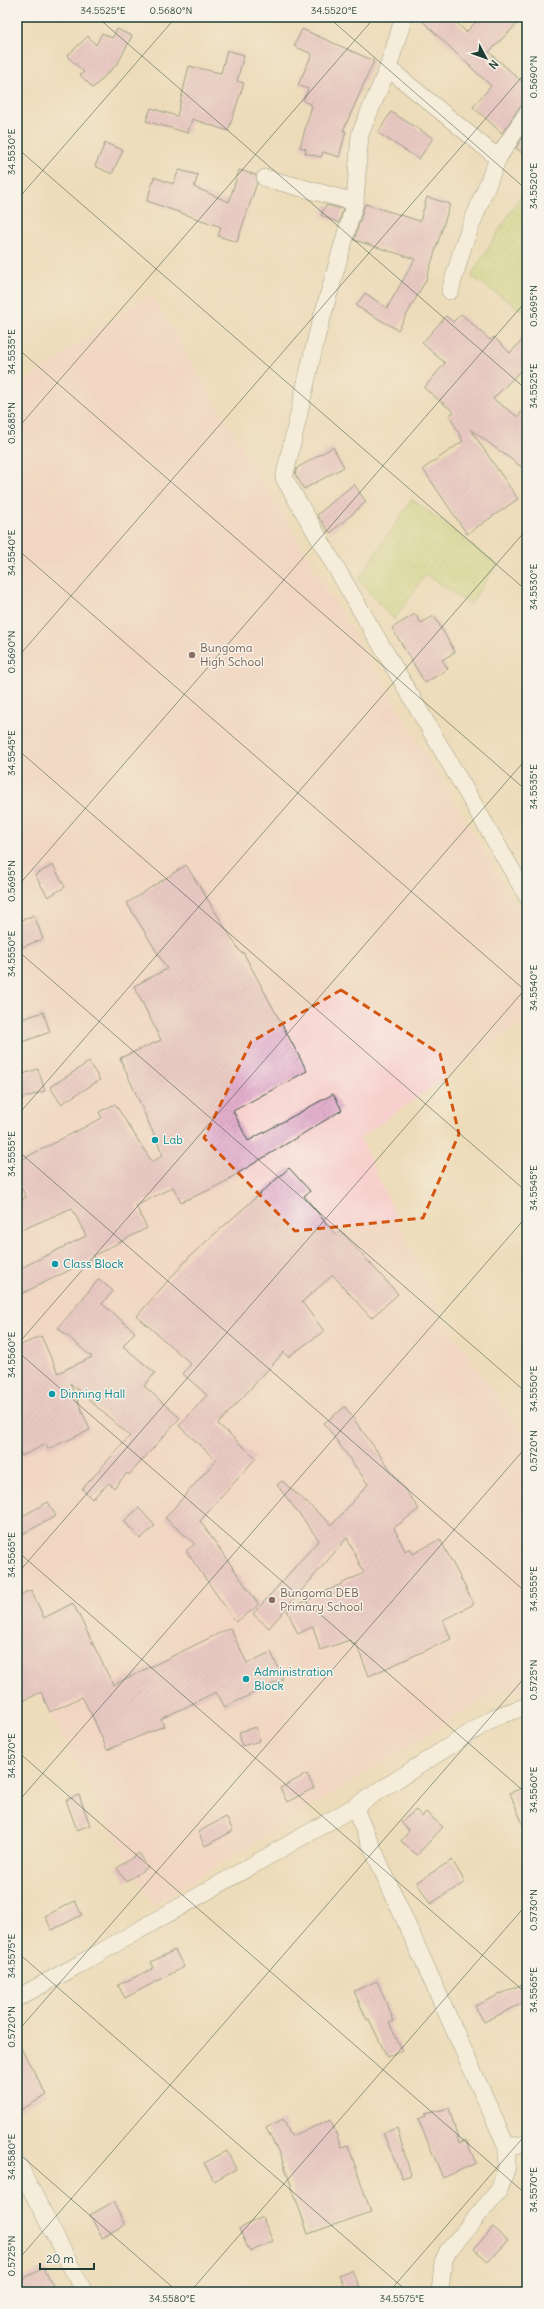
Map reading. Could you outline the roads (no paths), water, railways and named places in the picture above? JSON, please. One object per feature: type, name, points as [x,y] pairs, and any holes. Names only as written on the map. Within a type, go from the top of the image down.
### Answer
[{"type":"street","points":[[404,17],[388,68],[360,134],[355,202],[317,335],[284,478],[527,896]]},
{"type":"street","points":[[388,68],[498,158]]},
{"type":"street","points":[[450,291],[464,244],[498,158],[527,113]]},
{"type":"street","points":[[266,178],[355,202]]},
{"type":"street","points":[[17,1998],[80,1964],[354,1806],[495,1717],[527,1706]]},
{"type":"street","points":[[354,1806],[507,2147],[507,2167],[499,2190],[448,2251],[443,2262],[440,2292]]},
{"type":"street","points":[[507,2147],[527,2144]]},
{"type":"street","points":[[17,2162],[84,2292]]},
{"type":"place","name":"Bungoma High School","points":[[192,655]]},
{"type":"place","name":"Lab","points":[[155,1140]]},
{"type":"place","name":"Class Block","points":[[55,1264]]},
{"type":"place","name":"Dinning Hall","points":[[52,1394]]},
{"type":"place","name":"Bungoma DEB Primary School","points":[[272,1600]]},
{"type":"place","name":"Administration Block","points":[[246,1679]]}]
